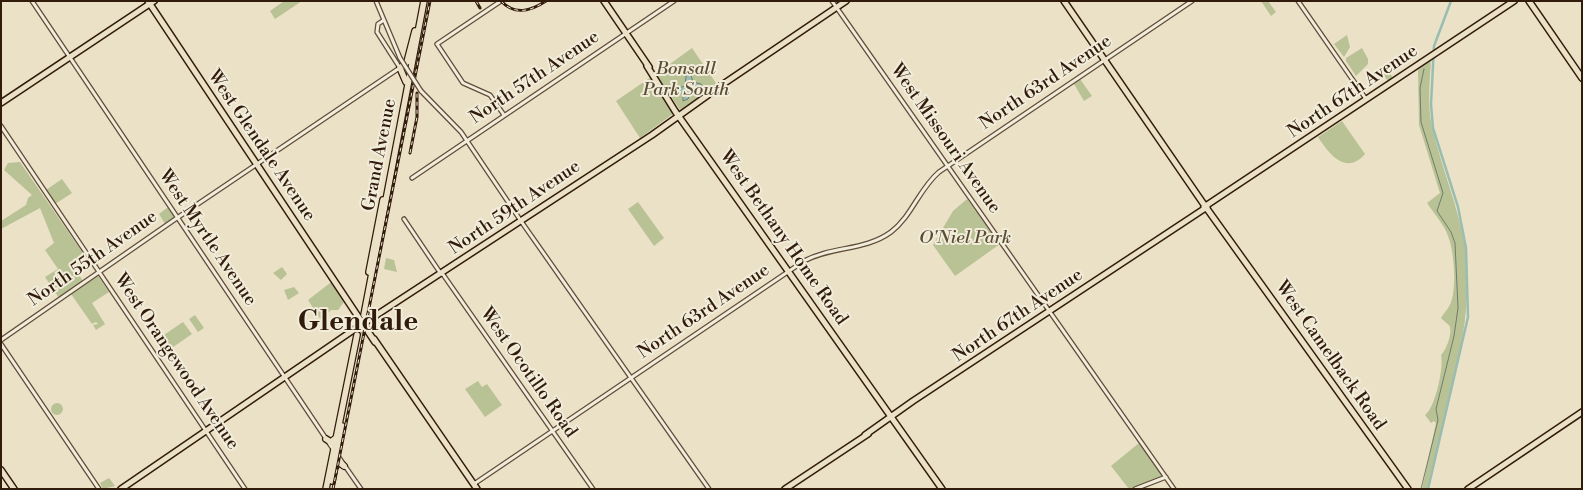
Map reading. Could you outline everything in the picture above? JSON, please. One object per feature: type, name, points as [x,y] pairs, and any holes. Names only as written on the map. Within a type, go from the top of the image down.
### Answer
[{"type":"highway","name":"Grand Avenue","points":[[361,316],[415,31],[423,1]]},
{"type":"highway","name":"Grand Avenue","points":[[361,316],[423,1]]},
{"type":"highway","points":[[406,82],[400,68],[407,62],[415,31]]},
{"type":"highway","points":[[394,73],[404,74]]},
{"type":"highway","points":[[326,489],[335,452],[358,335],[336,438],[335,452],[334,469],[330,489]]},
{"type":"highway","points":[[326,439],[331,442],[336,438]]},
{"type":"highway","points":[[334,469],[338,462],[344,466]]},
{"type":"main road","name":"West Bethany Home Road","points":[[604,1],[647,68],[942,489]]},
{"type":"main road","name":"North 59th Avenue","points":[[837,9],[846,1]]},
{"type":"main road","name":"North 59th Avenue","points":[[121,489],[679,113],[851,1]]},
{"type":"main road","name":"West Camelback Road","points":[[1064,1],[1181,168],[1206,207],[1408,489]]},
{"type":"main road","name":"North 67th Avenue","points":[[785,489],[1514,1]]},
{"type":"main road","points":[[1528,1],[1582,78]]},
{"type":"main road","points":[[1,103],[151,2]]},
{"type":"main road","name":"West Glendale Avenue","points":[[151,2],[363,326],[476,486]]},
{"type":"main road","name":"West Bethany Home Road","points":[[652,74],[658,80],[679,113]]},
{"type":"main road","name":"North 59th Avenue","points":[[363,326],[397,303]]},
{"type":"main road","name":"West Glendale Avenue","points":[[350,306],[361,316],[363,326]]},
{"type":"main road","points":[[361,316],[365,320],[374,317]]},
{"type":"main road","points":[[1468,489],[1582,412]]},
{"type":"main road","points":[[1,470],[14,489]]},
{"type":"street","name":"West Myrtle Avenue","points":[[32,1],[284,379],[360,489]]},
{"type":"street","points":[[376,1],[409,75],[432,103],[458,127],[521,221],[709,489]]},
{"type":"street","points":[[501,1],[437,44],[463,83],[490,95],[504,115]]},
{"type":"street","name":"North 57th Avenue","points":[[412,178],[674,1]]},
{"type":"street","name":"West Missouri Avenue","points":[[832,1],[1174,489]]},
{"type":"street","name":"North 63rd Avenue","points":[[476,486],[552,431],[789,272],[822,253],[864,245],[891,232],[906,216],[926,184],[947,166],[1192,1]]},
{"type":"street","points":[[1298,1],[1366,100]]},
{"type":"street","points":[[384,20],[377,27],[377,34],[400,68]]},
{"type":"street","name":"North 55th Avenue","points":[[1,340],[256,164],[400,68]]},
{"type":"street","name":"West Orangewood Avenue","points":[[1,126],[245,489]]},
{"type":"street","name":"West Ocotillo Road","points":[[404,219],[593,489]]},
{"type":"street","points":[[1,344],[100,489]]},
{"type":"street","points":[[1135,489],[1166,477]]},
{"type":"green space","points":[[284,1],[302,1],[275,19],[270,11]]},
{"type":"green space","points":[[1261,1],[1268,1],[1276,12],[1271,16]]},
{"type":"green space","points":[[1347,35],[1350,47],[1344,57],[1334,44]]},
{"type":"green space","name":"Bonsall Park South","points":[[692,48],[718,86],[680,110],[656,74]]},
{"type":"green space","points":[[1362,48],[1368,59],[1368,64],[1356,76],[1346,58]]},
{"type":"green space","points":[[1431,59],[1430,118],[1462,231],[1467,277],[1463,338],[1457,369],[1427,489],[1422,489],[1436,423],[1434,421],[1431,423],[1425,415],[1429,411],[1438,387],[1442,361],[1441,355],[1447,346],[1450,330],[1448,324],[1441,318],[1451,302],[1454,287],[1454,269],[1450,242],[1441,223],[1427,203],[1440,193],[1419,125],[1418,70]]},
{"type":"green space","points":[[1385,65],[1393,78],[1388,81],[1379,69]]},
{"type":"green space","points":[[651,77],[674,113],[640,138],[616,101]]},
{"type":"green space","points":[[1080,79],[1092,96],[1084,101],[1074,84]]},
{"type":"green space","points":[[1342,121],[1365,154],[1351,163],[1338,160],[1327,150],[1318,137]]},
{"type":"green space","points":[[20,162],[87,259],[74,267],[83,281],[59,298],[45,277],[58,269],[45,250],[54,243],[40,208],[1,229],[1,221],[26,205],[28,198],[32,195],[4,170],[8,163]]},
{"type":"green space","points":[[62,179],[72,193],[55,204],[46,190]]},
{"type":"green space","name":"O'Niel Park","points":[[967,199],[1000,244],[955,276],[933,245],[953,211]]},
{"type":"green space","points":[[638,202],[664,238],[654,246],[628,209]]},
{"type":"green space","points":[[168,207],[174,217],[165,224],[159,214]]},
{"type":"green space","points":[[386,258],[394,260],[397,272],[384,269]]},
{"type":"green space","points":[[282,267],[287,274],[281,280],[273,273]]},
{"type":"green space","points":[[98,276],[109,292],[92,303],[105,324],[96,330],[93,325],[98,324],[96,322],[92,324],[71,294]]},
{"type":"green space","points":[[330,283],[333,283],[344,302],[338,310],[331,310],[321,320],[308,300]]},
{"type":"green space","points":[[294,287],[299,293],[288,300],[284,290]]},
{"type":"green space","points":[[195,315],[204,328],[198,332],[189,319]]},
{"type":"green space","points":[[183,322],[192,334],[163,354],[155,341]]},
{"type":"green space","points":[[478,381],[482,387],[487,384],[502,405],[485,417],[465,389]]},
{"type":"green space","points":[[59,403],[62,404],[62,414],[55,415],[52,414],[51,407],[52,404]]},
{"type":"green space","points":[[1139,443],[1163,476],[1129,489],[1111,466]]},
{"type":"green space","points":[[109,478],[115,486],[103,489],[100,483]]},
{"type":"water","points":[[690,72],[693,82],[701,84],[703,88],[700,90],[692,88],[688,99],[683,101],[683,95],[675,89],[685,86],[686,76]]},
{"type":"waterway","points":[[1428,489],[1468,317],[1466,248],[1458,207],[1433,128],[1431,104],[1434,46],[1451,1]]},
{"type":"waterway","points":[[1421,489],[1438,420],[1436,409],[1454,336],[1458,308],[1455,243],[1451,232],[1437,211],[1443,193],[1421,122],[1420,88],[1424,69]]},
{"type":"tunnel","points":[[360,335],[364,315]]},
{"type":"railway","points":[[333,489],[430,1]]},
{"type":"railway","points":[[476,1],[480,8]]},
{"type":"railway","points":[[501,1],[506,6],[517,10],[529,9],[546,1]]},
{"type":"railway","points":[[410,153],[417,117],[417,93]]},
{"type":"district","name":"Glendale","points":[[358,323]]}]
